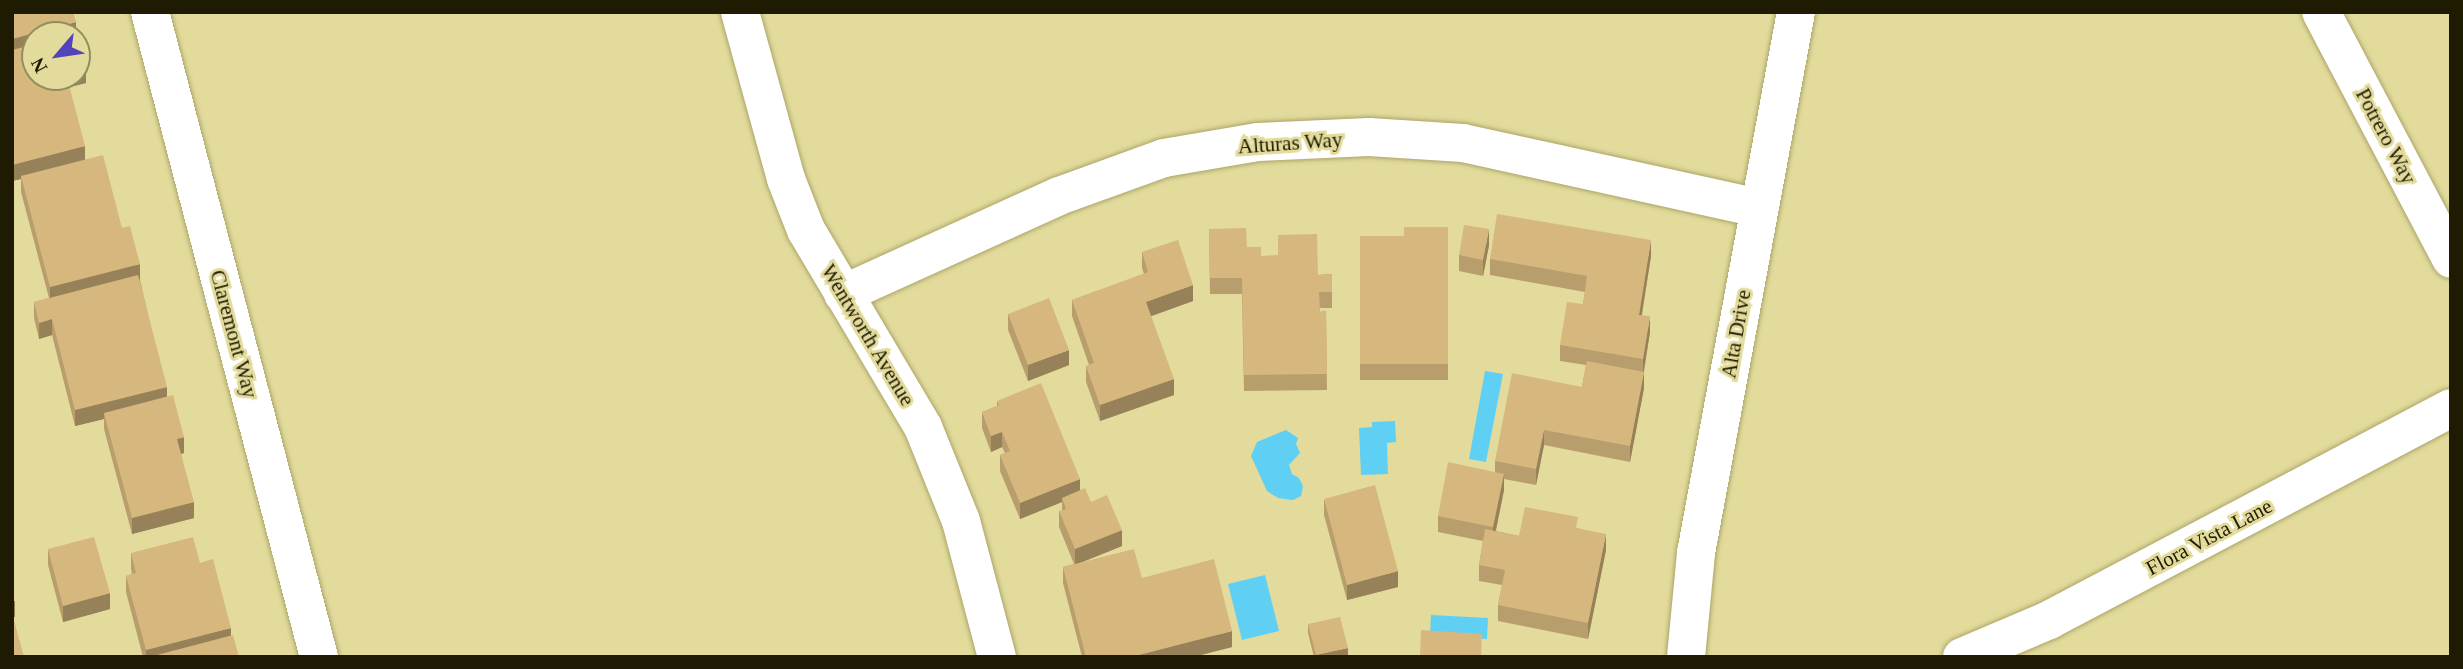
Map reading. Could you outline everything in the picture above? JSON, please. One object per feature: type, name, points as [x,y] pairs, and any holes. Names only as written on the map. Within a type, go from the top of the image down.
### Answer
[{"type":"street","name":"Claremont Way","points":[[150,12],[319,657]]},
{"type":"street","name":"Wentworth Avenue","points":[[740,12],[786,179],[806,230],[923,427],[961,521],[997,657]]},
{"type":"street","name":"Alta Drive","points":[[1686,657],[1696,553],[1796,12]]},
{"type":"street","name":"Potrero Way","points":[[2321,12],[2451,259]]},
{"type":"street","name":"Alturas Way","points":[[843,294],[972,233],[1070,192],[1164,158],[1258,142],[1369,137],[1463,143],[1758,208]]},
{"type":"street","name":"Flora Vista Lane","points":[[1962,657],[2049,620],[2451,408]]},
{"type":"water","points":[[1485,371],[1503,374],[1486,462],[1469,459]]},
{"type":"water","points":[[1395,421],[1396,442],[1387,443],[1388,474],[1361,475],[1359,428],[1372,427],[1372,422]]},
{"type":"water","points":[[1286,430],[1298,438],[1296,444],[1300,453],[1289,465],[1292,474],[1299,478],[1303,486],[1301,496],[1293,500],[1278,498],[1267,491],[1251,456],[1257,442]]},
{"type":"water","points":[[1265,575],[1279,631],[1242,640],[1228,584]]},
{"type":"water","points":[[1431,615],[1488,618],[1487,639],[1430,635]]},
{"type":"building","points":[[12,12],[73,12],[76,21],[21,21],[21,37],[12,39]]},
{"type":"building","points":[[21,48],[21,91],[71,91],[85,146],[12,165],[12,50]]},
{"type":"building","points":[[103,155],[122,228],[130,226],[140,264],[50,287],[21,176]]},
{"type":"building","points":[[1497,214],[1651,240],[1639,315],[1650,316],[1643,359],[1560,345],[1567,302],[1583,304],[1587,276],[1490,259]]},
{"type":"building","points":[[1464,225],[1489,229],[1483,260],[1459,255]]},
{"type":"building","points":[[1404,227],[1448,227],[1448,364],[1360,364],[1360,236],[1404,236]]},
{"type":"building","points":[[1246,228],[1247,247],[1261,247],[1261,256],[1278,255],[1278,235],[1317,234],[1318,275],[1332,274],[1332,292],[1319,292],[1320,312],[1326,311],[1327,374],[1244,375],[1242,278],[1210,278],[1209,229]]},
{"type":"building","points":[[1178,240],[1193,285],[1146,302],[1174,379],[1100,405],[1086,366],[1094,363],[1072,300],[1148,272],[1142,252]]},
{"type":"building","points":[[138,275],[167,387],[75,410],[52,319],[39,323],[34,302]]},
{"type":"building","points":[[1049,298],[1069,350],[1028,365],[1008,314]]},
{"type":"building","points":[[1587,361],[1644,372],[1630,446],[1544,430],[1536,469],[1495,461],[1512,373],[1582,387]]},
{"type":"building","points":[[1041,383],[1080,479],[1020,503],[1000,455],[1010,451],[1002,432],[991,436],[982,412],[999,405],[997,401]]},
{"type":"building","points":[[173,395],[184,437],[177,439],[194,502],[132,518],[104,413]]},
{"type":"building","points":[[1448,462],[1504,474],[1493,527],[1438,516]]},
{"type":"building","points":[[1375,485],[1398,571],[1347,585],[1324,499]]},
{"type":"building","points":[[1085,488],[1091,502],[1107,495],[1122,530],[1075,549],[1059,511],[1066,509],[1062,498]]},
{"type":"building","points":[[1525,507],[1578,517],[1576,528],[1606,534],[1588,623],[1498,605],[1505,570],[1479,565],[1485,529],[1519,536]]},
{"type":"building","points":[[94,537],[110,593],[63,606],[48,549]]},
{"type":"building","points":[[193,537],[200,563],[213,559],[231,628],[146,650],[126,576],[136,573],[131,553]]},
{"type":"building","points":[[1134,549],[1142,578],[1214,559],[1232,631],[1131,657],[1086,657],[1063,567]]},
{"type":"building","points":[[12,613],[24,657],[12,657]]},
{"type":"building","points":[[1340,617],[1348,648],[1316,655],[1308,624]]},
{"type":"building","points":[[1421,630],[1482,634],[1481,657],[1420,657]]},
{"type":"building","points":[[233,635],[239,657],[157,657],[157,655]]}]
